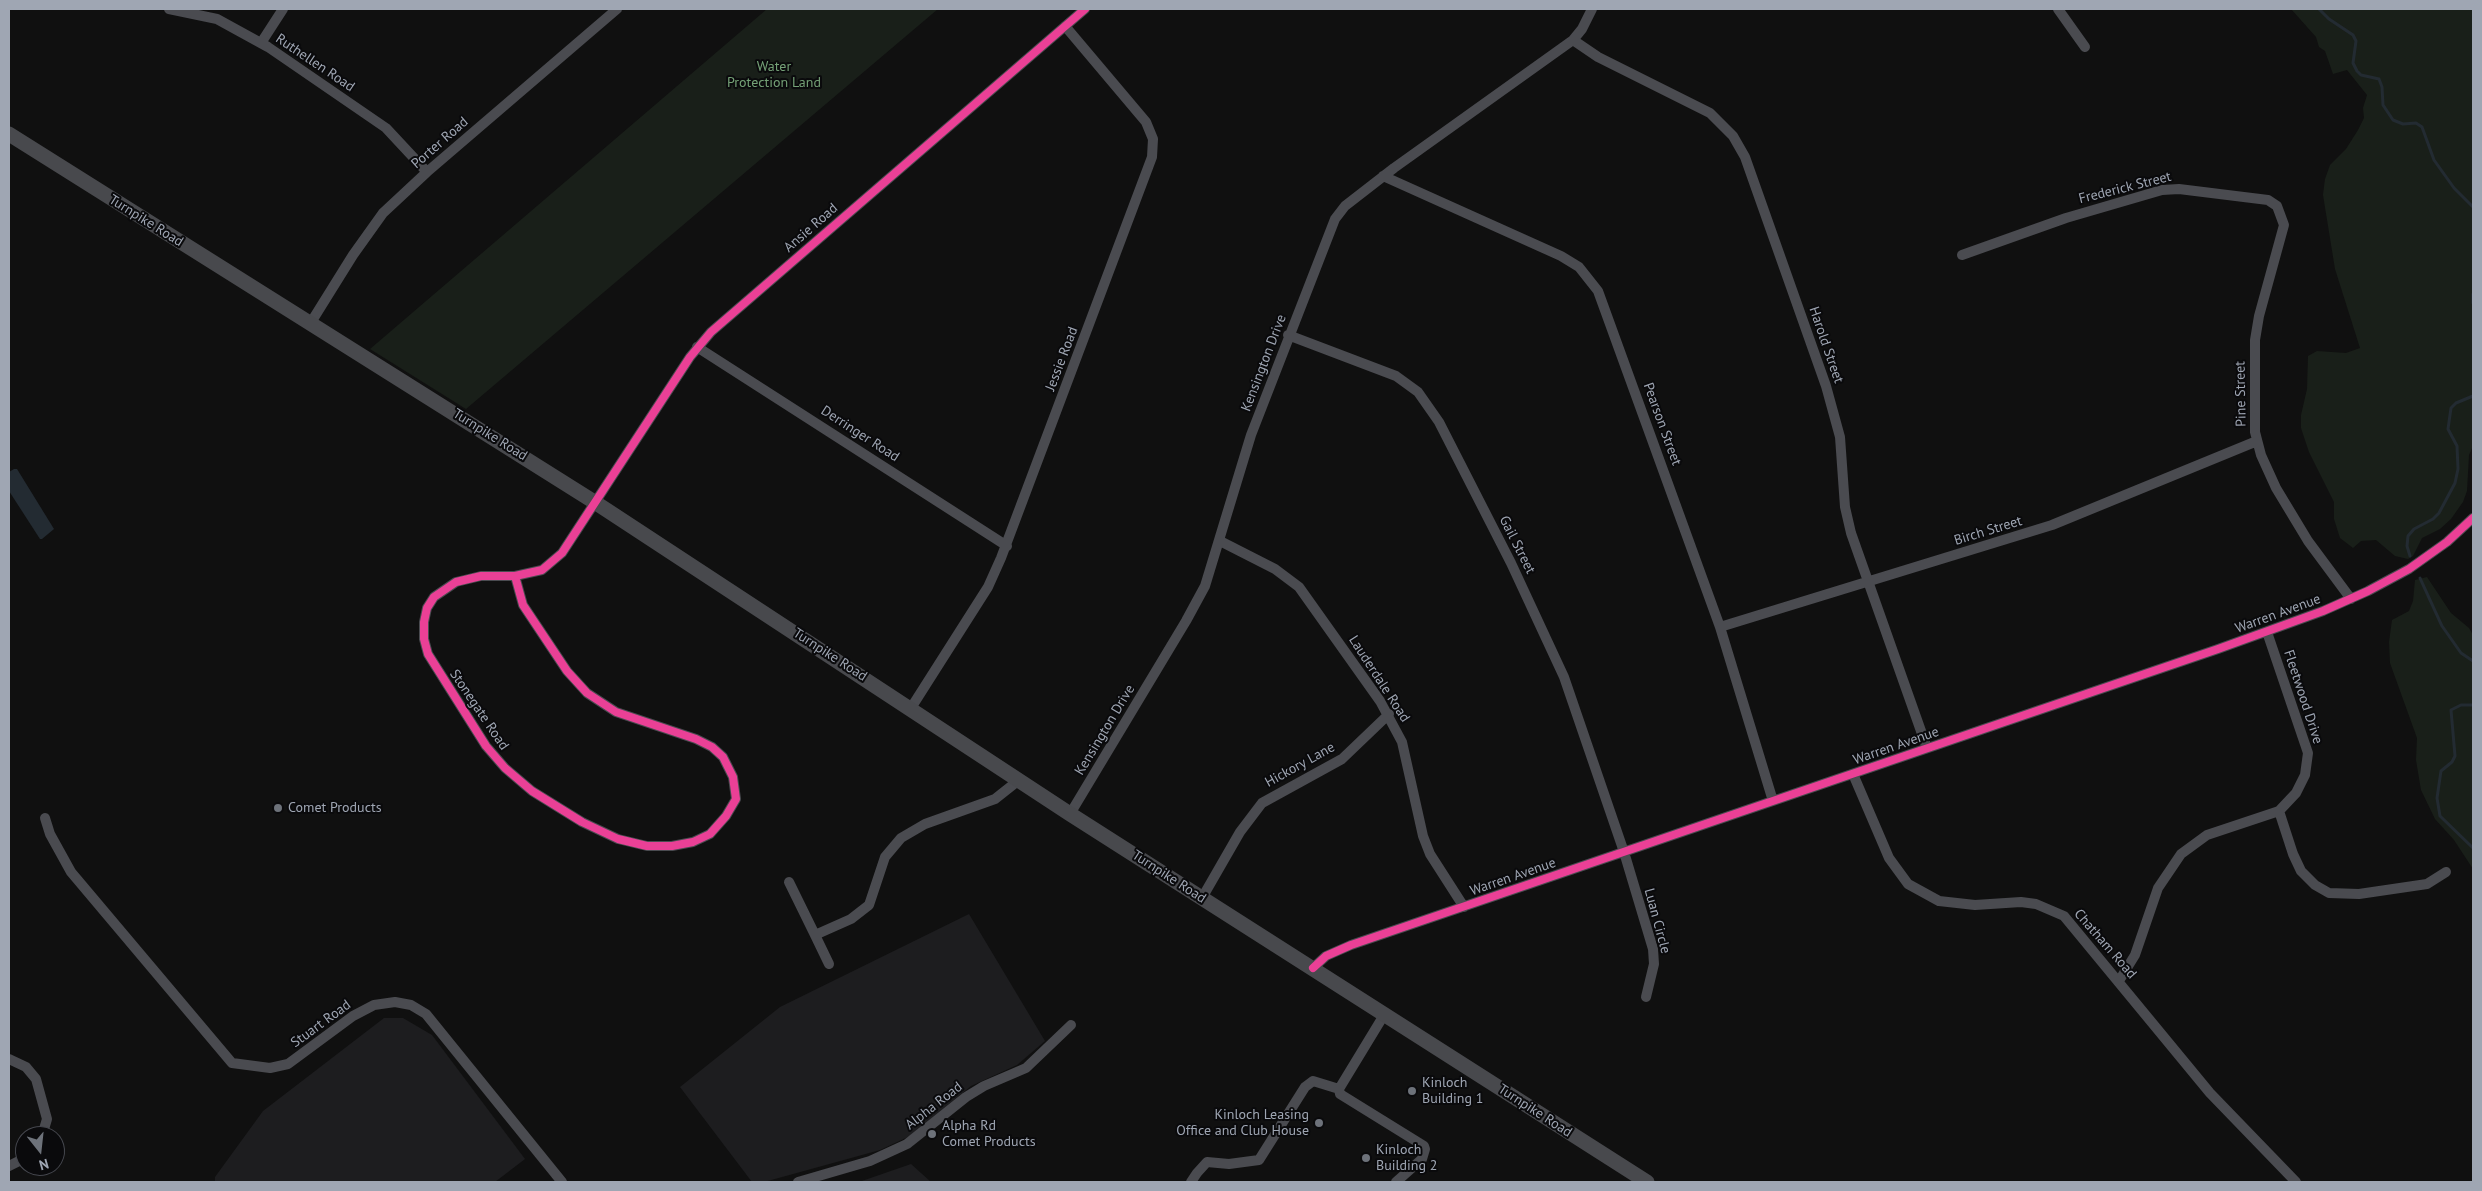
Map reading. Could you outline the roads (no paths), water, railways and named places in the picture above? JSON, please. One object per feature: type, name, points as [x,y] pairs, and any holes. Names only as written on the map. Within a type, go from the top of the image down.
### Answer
[{"type":"main road","name":"Turnpike Road","points":[[9,134],[596,503],[1070,814],[1647,1182]]},
{"type":"street","name":"Ruthellen Road","points":[[169,9],[217,19],[261,43],[386,128],[427,172]]},
{"type":"street","points":[[261,43],[283,9]]},
{"type":"street","name":"Porter Road","points":[[310,324],[374,225],[398,197],[618,9]]},
{"type":"street","name":"Ansie Road","points":[[596,503],[697,347],[720,323],[1085,9]]},
{"type":"street","name":"Kensington Drive","points":[[1070,814],[1205,586],[1251,435],[1331,226],[1345,206],[1572,40],[1582,29],[1592,9]]},
{"type":"street","points":[[2058,9],[2085,47]]},
{"type":"street","name":"Jessie Road","points":[[911,708],[988,586],[1007,546],[1153,150],[1152,135],[1146,122],[1065,26]]},
{"type":"street","name":"Harold Street","points":[[1572,40],[1598,57],[1710,113],[1733,136],[1741,150],[1828,393],[1840,437],[1846,513],[1927,748]]},
{"type":"street","name":"Pearson Street","points":[[1384,176],[1562,256],[1579,267],[1590,279],[1604,304],[1720,627],[1773,801]]},
{"type":"street","name":"Frederick Street","points":[[1962,255],[2066,218],[2162,190],[2179,189],[2268,200],[2278,206],[2284,225]]},
{"type":"street","name":"Pine Street","points":[[2284,225],[2257,330],[2254,406],[2257,441],[2268,471],[2286,506],[2308,541],[2351,599]]},
{"type":"street","name":"Gail Street","points":[[1288,335],[1396,376],[1418,392],[1435,414],[1552,646],[1624,852]]},
{"type":"street","name":"Derringer Road","points":[[697,347],[1007,546]]},
{"type":"street","name":"Birch Street","points":[[1720,627],[2052,525],[2257,441]]},
{"type":"street","name":"Stonegate Road","points":[[515,576],[523,605],[562,664],[587,693],[616,712],[696,739],[712,747],[722,757],[733,777],[736,799],[726,816],[710,834],[693,842],[672,846],[647,846],[618,839],[574,818],[532,791],[504,768],[486,746],[428,654],[424,639],[424,622],[427,608],[434,597],[456,582],[481,576],[515,576],[534,573],[552,563],[596,503]]},
{"type":"street","name":"Warren Avenue","points":[[1313,968],[1321,959],[1336,950],[2267,632],[2351,599],[2424,559],[2473,518]]},
{"type":"street","name":"Lauderdale Road","points":[[1220,541],[1275,568],[1299,587],[1389,714],[1399,734],[1407,758],[1426,844],[1435,863],[1464,907]]},
{"type":"street","name":"Fleetwood Drive","points":[[2119,981],[2135,954],[2158,888],[2180,854],[2207,835],[2279,811],[2291,800],[2301,784],[2307,769],[2308,753],[2267,632]]},
{"type":"street","name":"Hickory Lane","points":[[1202,898],[1243,826],[1262,803],[1342,759],[1389,714]]},
{"type":"street","name":"Chatham Road","points":[[1853,774],[1890,858],[1908,884],[1922,893],[1947,902],[1975,905],[2021,902],[2036,904],[2064,916],[2210,1093],[2296,1182]]},
{"type":"street","points":[[815,935],[851,919],[868,908],[885,857],[893,846],[909,832],[925,824],[995,799],[1019,780]]},
{"type":"street","points":[[2279,811],[2293,854],[2301,871],[2311,882],[2329,893],[2353,895],[2427,884],[2446,872]]},
{"type":"street","name":"Stuart Road","points":[[45,818],[50,834],[71,872],[232,1063],[270,1068],[288,1064],[353,1016],[374,1005],[395,1002],[411,1005],[426,1014],[562,1182]]},
{"type":"street","name":"Luan Circle","points":[[1624,852],[1654,956],[1653,973],[1646,997]]},
{"type":"street","points":[[789,882],[829,964]]},
{"type":"street","points":[[1384,1015],[1339,1089],[1340,1094],[1424,1146],[1422,1159],[1396,1182]]},
{"type":"street","name":"Alpha Road","points":[[798,1182],[870,1161],[907,1144],[966,1097],[984,1086],[1026,1068],[1071,1025]]},
{"type":"street","points":[[9,1060],[26,1067],[36,1079],[47,1119],[45,1126]]},
{"type":"street","points":[[1192,1182],[1207,1162],[1229,1164],[1259,1160],[1305,1087],[1313,1082],[1339,1089]]},
{"type":"waterway","points":[[2319,9],[2329,19],[2353,35],[2356,41],[2353,63],[2357,71],[2361,75],[2379,79],[2382,87],[2383,105],[2393,120],[2403,124],[2416,123],[2422,127],[2434,160],[2454,188],[2473,207]]},
{"type":"waterway","points":[[2473,294],[2473,303]]},
{"type":"waterway","points":[[2410,556],[2407,546],[2408,536],[2414,529],[2433,519],[2439,513],[2455,483],[2458,469],[2457,446],[2448,429],[2451,408],[2456,403],[2473,396]]},
{"type":"waterway","points":[[2420,578],[2442,626],[2461,653],[2473,661]]},
{"type":"waterway","points":[[2473,705],[2461,705],[2451,710],[2455,756],[2452,762],[2441,771],[2437,798],[2440,816],[2473,848]]},
{"type":"place","name":"Comet Products","points":[[278,808]]},
{"type":"place","name":"Kinloch Building 1","points":[[1412,1091]]},
{"type":"place","name":"Kinloch Leasing Office and Club House","points":[[1319,1123]]},
{"type":"place","name":"Alpha Rd Comet Products","points":[[932,1134]]},
{"type":"place","name":"Kinloch Building 2","points":[[1366,1158]]},
{"type":"park label","name":"Water Protection Land","points":[[774,76]]}]
